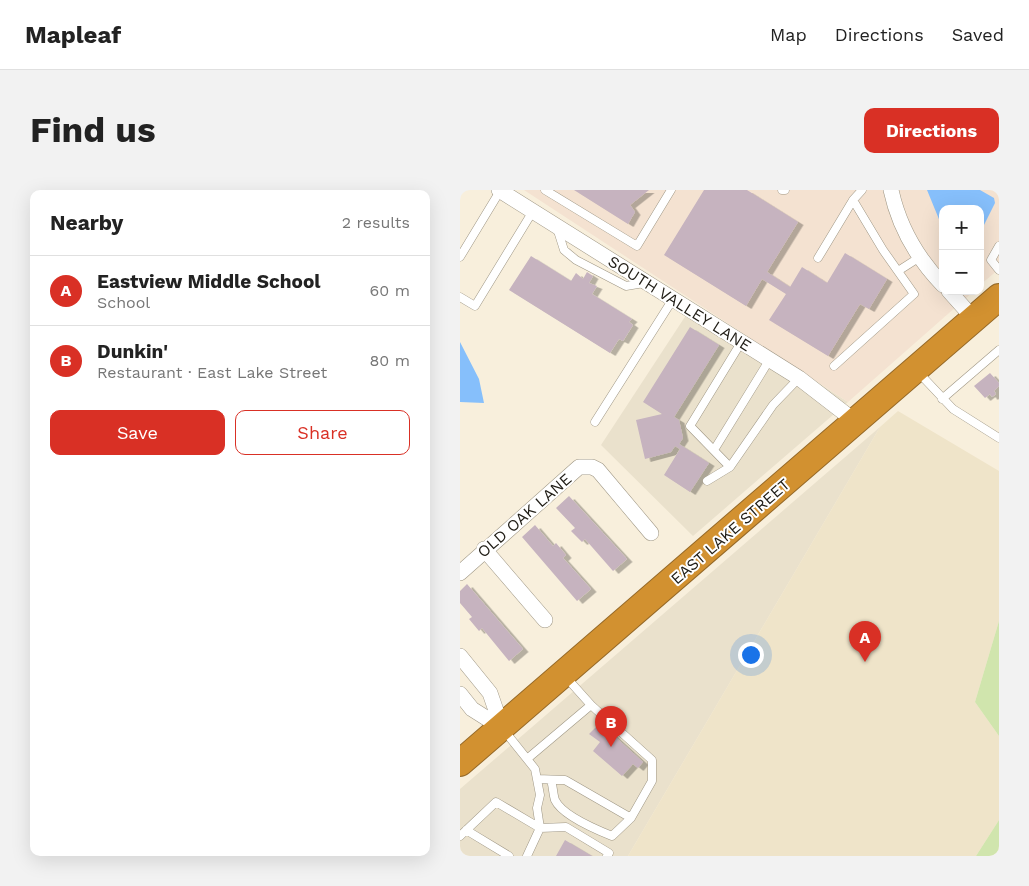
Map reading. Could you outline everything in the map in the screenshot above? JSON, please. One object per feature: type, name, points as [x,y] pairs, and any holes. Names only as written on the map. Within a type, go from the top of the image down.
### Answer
[{"type":"highway","name":"EAST LAKE STREET","points":[[460,763],[916,369],[991,308]]},
{"type":"street","name":"SOUTH VALLEY LANE","points":[[500,190],[770,359],[799,378],[856,422]]},
{"type":"street","points":[[891,190],[900,220],[920,257],[939,280]]},
{"type":"street","points":[[958,295],[991,308]]},
{"type":"street","name":"OLD OAK LANE","points":[[460,573],[579,467],[592,467],[598,470],[651,533]]},
{"type":"street","points":[[484,550],[545,620]]},
{"type":"street","points":[[460,656],[490,693],[502,728]]},
{"type":"street","points":[[460,694],[472,709],[502,728]]},
{"type":"lane","points":[[460,257],[500,190]]},
{"type":"lane","points":[[545,190],[637,246],[671,190]]},
{"type":"lane","points":[[818,258],[852,200],[862,190]]},
{"type":"lane","points":[[834,366],[914,294],[852,200]]},
{"type":"lane","points":[[460,297],[475,306],[533,211]]},
{"type":"lane","points":[[999,246],[991,260],[999,270]]},
{"type":"lane","points":[[898,271],[920,257]]},
{"type":"lane","points":[[595,422],[673,299]]},
{"type":"lane","points":[[730,467],[690,426],[742,341]]},
{"type":"lane","points":[[942,399],[999,350]]},
{"type":"lane","points":[[714,450],[770,359]]},
{"type":"lane","points":[[916,369],[953,409],[999,438]]},
{"type":"lane","points":[[708,481],[730,467],[773,405],[799,378]]},
{"type":"lane","points":[[552,780],[555,799],[562,808],[595,829],[612,836],[631,818],[652,782],[652,760],[591,705],[564,675]]},
{"type":"lane","points":[[527,759],[591,705]]},
{"type":"lane","points":[[502,728],[535,769],[537,779],[540,795],[537,808],[540,828],[527,856]]},
{"type":"lane","points":[[537,779],[565,780],[631,818]]},
{"type":"lane","points":[[460,836],[496,802],[540,828],[566,827],[609,853],[607,856]]},
{"type":"lane","points":[[466,830],[509,856]]},
{"type":"shaded area","points":[[524,190],[999,190],[999,269],[984,282],[984,205],[939,205],[939,295],[969,295],[848,402]]},
{"type":"shaded area","points":[[694,303],[848,402],[693,536],[601,445]]},
{"type":"shaded area","points":[[898,411],[999,471],[999,621],[975,702],[999,736],[999,820],[976,856],[628,856],[880,427]]},
{"type":"shaded area","points":[[880,427],[628,856],[460,856],[460,789]]},
{"type":"green space","points":[[999,621],[999,736],[975,702]]},
{"type":"green space","points":[[999,820],[999,856],[976,856]]},
{"type":"water","points":[[927,190],[980,190],[994,198],[995,203],[984,225],[984,205],[939,205],[939,219]]},
{"type":"water","points":[[460,342],[479,379],[484,403],[460,402]]},
{"type":"building","points":[[574,190],[649,190],[630,205],[635,212],[628,224]]},
{"type":"building","points":[[704,190],[747,190],[798,222],[767,272],[790,287],[802,267],[827,283],[845,253],[887,279],[869,309],[860,304],[828,356],[769,320],[786,294],[762,279],[746,306],[664,255]]},
{"type":"building","points":[[531,256],[571,281],[576,273],[583,279],[587,272],[593,276],[589,283],[597,286],[592,294],[632,319],[629,322],[633,325],[623,341],[619,339],[610,353],[509,290]]},
{"type":"building","points":[[690,327],[719,345],[674,417],[679,420],[683,438],[679,444],[709,463],[690,492],[664,475],[680,449],[675,446],[671,452],[645,459],[636,420],[662,414],[643,402]]},
{"type":"building","points":[[990,373],[999,383],[999,386],[994,391],[996,394],[992,397],[990,394],[985,398],[974,386]]},
{"type":"building","points":[[569,496],[627,559],[613,571],[585,539],[582,542],[571,531],[575,528],[556,508]]},
{"type":"building","points":[[535,525],[553,546],[556,543],[566,555],[563,558],[591,589],[577,601],[522,537]]},
{"type":"building","points":[[467,584],[523,649],[509,661],[482,628],[479,631],[469,619],[472,617],[460,603],[460,591]]},
{"type":"building","points":[[600,723],[643,762],[638,768],[633,764],[622,776],[593,751],[600,742],[589,734]]},
{"type":"building","points":[[565,840],[592,856],[556,856]]},
{"type":"place","name":"Eastview Middle School","points":[[865,662]]},
{"type":"place","name":"Dunkin'","points":[[611,747]]}]
